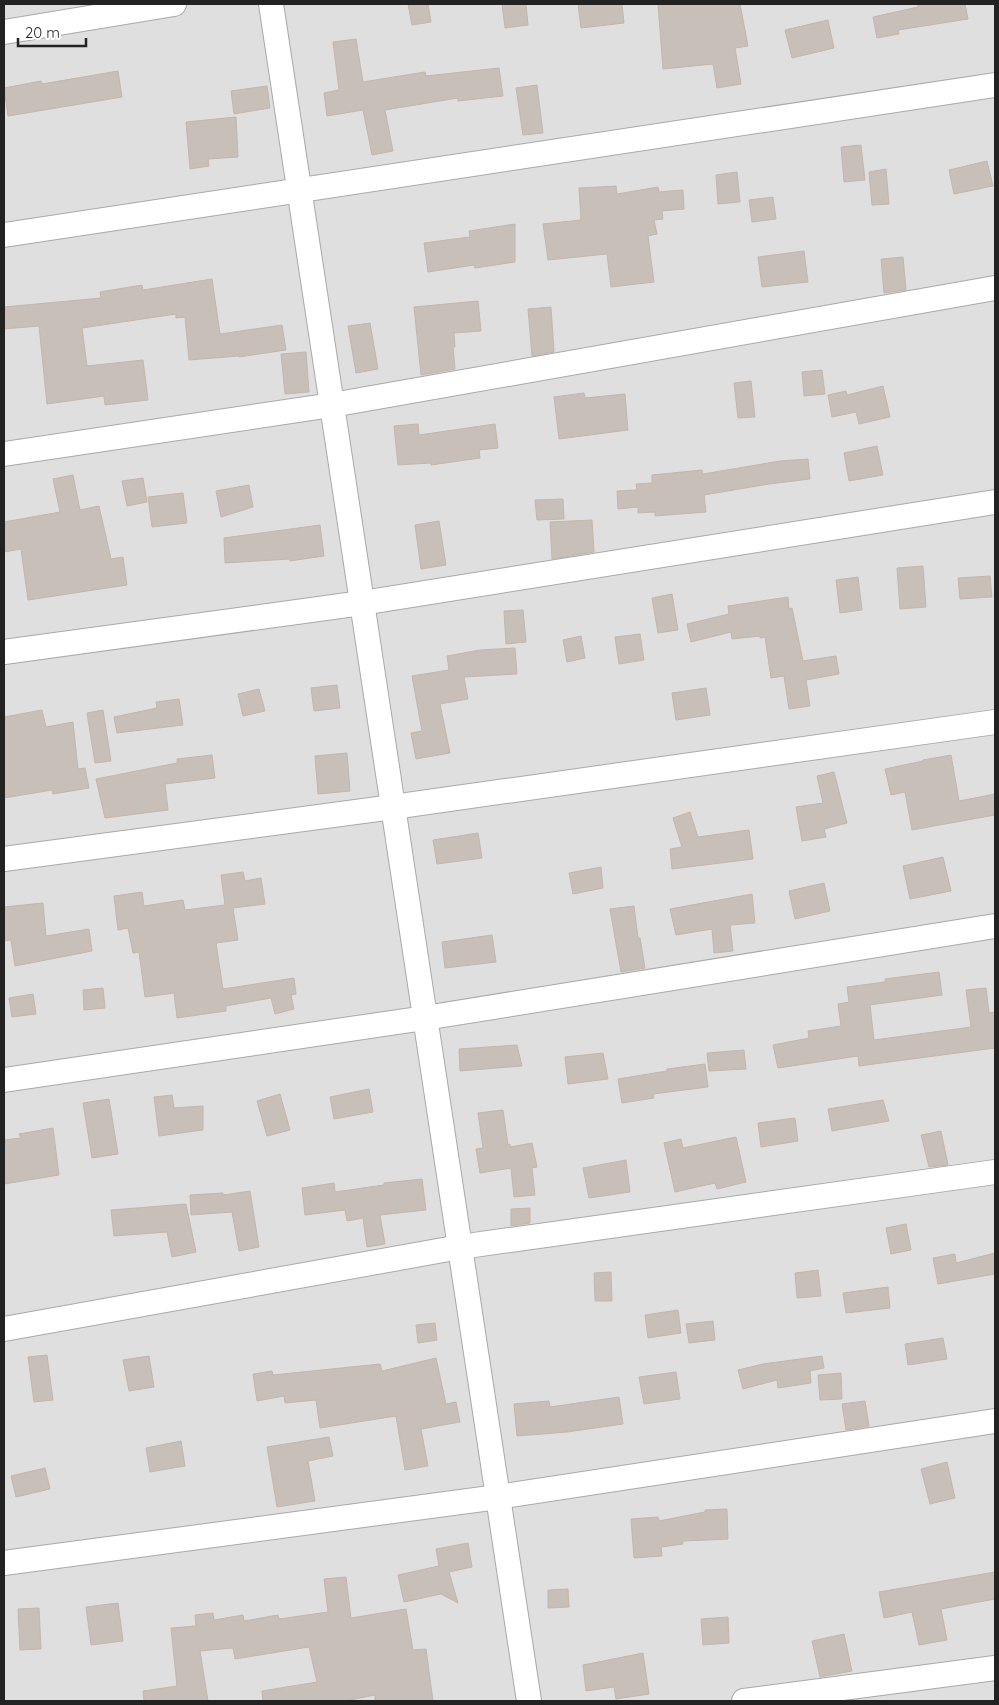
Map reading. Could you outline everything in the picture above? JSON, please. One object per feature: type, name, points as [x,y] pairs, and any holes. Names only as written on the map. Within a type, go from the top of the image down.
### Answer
[{"type":"street","points":[[4,32],[174,4]]},
{"type":"street","points":[[271,4],[529,1701]]},
{"type":"street","points":[[4,235],[995,85]]},
{"type":"street","points":[[4,454],[332,405],[995,288]]},
{"type":"street","points":[[4,652],[362,603],[995,502]]},
{"type":"street","points":[[4,859],[995,722]]},
{"type":"street","points":[[4,1080],[425,1018],[995,926]]},
{"type":"street","points":[[4,1329],[460,1247],[995,1172]]},
{"type":"street","points":[[4,1563],[498,1497],[995,1420]]},
{"type":"street","points":[[744,1701],[995,1668]]},
{"type":"shaded area","points":[[4,4],[995,4],[995,1701],[4,1701]]},
{"type":"building","points":[[408,4],[428,4],[431,22],[412,25]]},
{"type":"building","points":[[502,4],[526,4],[528,25],[505,28]]},
{"type":"building","points":[[578,4],[622,4],[624,23],[581,28]]},
{"type":"building","points":[[658,4],[740,4],[748,46],[735,48],[741,84],[717,88],[713,64],[663,69]]},
{"type":"building","points":[[918,4],[965,4],[968,19],[898,30],[899,34],[877,38],[873,17],[918,7]]},
{"type":"building","points":[[828,20],[834,48],[792,58],[785,30]]},
{"type":"building","points":[[356,39],[363,82],[425,72],[426,76],[499,68],[503,96],[458,101],[458,98],[385,110],[393,151],[372,155],[363,110],[327,116],[324,93],[339,90],[333,42]]},
{"type":"building","points":[[118,71],[122,97],[8,116],[4,88],[41,81],[42,84]]},
{"type":"building","points":[[537,85],[543,133],[523,135],[516,88]]},
{"type":"building","points":[[267,86],[270,108],[234,114],[231,91]]},
{"type":"building","points":[[236,117],[238,157],[208,159],[209,166],[190,169],[186,122]]},
{"type":"building","points":[[861,145],[865,180],[844,182],[841,147]]},
{"type":"building","points":[[987,161],[993,186],[954,194],[949,170]]},
{"type":"building","points":[[886,169],[889,204],[872,205],[869,172]]},
{"type":"building","points":[[737,172],[740,202],[718,204],[716,175]]},
{"type":"building","points":[[616,186],[617,194],[658,187],[659,192],[683,190],[684,209],[662,211],[663,219],[654,220],[657,234],[648,236],[654,282],[611,287],[607,254],[548,260],[543,224],[581,220],[579,188]]},
{"type":"building","points":[[773,197],[776,219],[752,222],[749,200]]},
{"type":"building","points":[[515,224],[515,262],[475,268],[474,265],[428,272],[424,243],[470,237],[469,231]]},
{"type":"building","points":[[804,251],[808,282],[762,287],[758,257]]},
{"type":"building","points":[[903,257],[906,290],[884,293],[881,259]]},
{"type":"building","points":[[212,279],[220,334],[282,325],[286,350],[239,357],[189,360],[185,317],[176,318],[176,314],[82,328],[87,366],[143,360],[148,400],[105,405],[104,396],[47,404],[39,326],[4,329],[4,307],[101,298],[100,292],[142,285],[143,290]]},
{"type":"building","points":[[478,301],[481,331],[454,333],[455,369],[421,375],[414,307]]},
{"type":"building","points":[[551,307],[554,352],[532,356],[528,309]]},
{"type":"building","points":[[370,323],[378,369],[356,373],[348,326]]},
{"type":"building","points":[[306,352],[309,392],[285,394],[281,354]]},
{"type":"building","points":[[822,370],[825,394],[804,396],[802,372]]},
{"type":"building","points":[[751,381],[755,417],[738,418],[734,383]]},
{"type":"building","points":[[883,386],[890,417],[859,424],[856,412],[832,417],[828,395],[846,391],[847,395]]},
{"type":"building","points":[[584,393],[585,398],[625,394],[628,430],[559,439],[554,397]]},
{"type":"building","points":[[418,424],[419,435],[495,424],[498,448],[479,450],[480,458],[431,465],[431,463],[398,465],[394,426]]},
{"type":"building","points":[[877,446],[883,475],[849,481],[844,453]]},
{"type":"building","points":[[808,459],[810,479],[704,495],[706,512],[655,516],[655,512],[638,513],[638,507],[618,509],[617,491],[637,490],[636,484],[652,483],[652,475],[702,470],[703,474],[780,461]]},
{"type":"building","points":[[73,475],[80,510],[99,506],[111,559],[123,557],[127,585],[28,600],[21,549],[4,552],[4,522],[60,512],[53,479]]},
{"type":"building","points":[[143,478],[147,502],[127,506],[122,481]]},
{"type":"building","points":[[249,485],[253,507],[221,517],[216,491]]},
{"type":"building","points":[[183,493],[187,523],[152,527],[148,497]]},
{"type":"building","points":[[563,499],[564,519],[537,520],[535,500]]},
{"type":"building","points":[[592,520],[594,552],[552,559],[550,522]]},
{"type":"building","points":[[439,521],[446,565],[421,569],[415,525]]},
{"type":"building","points":[[320,525],[324,556],[290,561],[290,559],[225,563],[224,538]]},
{"type":"building","points":[[923,566],[926,607],[900,609],[897,568]]},
{"type":"building","points":[[990,576],[992,597],[960,599],[958,578]]},
{"type":"building","points":[[858,577],[862,610],[840,613],[836,580]]},
{"type":"building","points":[[672,594],[678,630],[658,633],[652,598]]},
{"type":"building","points":[[788,597],[789,609],[792,608],[803,661],[836,656],[839,674],[806,680],[810,706],[789,709],[784,676],[771,678],[765,637],[732,639],[731,632],[691,642],[687,624],[729,614],[728,606]]},
{"type":"building","points":[[523,610],[526,642],[506,644],[504,611]]},
{"type":"building","points":[[640,634],[644,660],[619,664],[615,637]]},
{"type":"building","points":[[581,636],[585,658],[567,662],[563,640]]},
{"type":"building","points":[[515,648],[517,674],[464,677],[468,699],[440,704],[450,753],[416,759],[411,733],[422,731],[412,676],[449,670],[447,656],[480,650]]},
{"type":"building","points":[[337,685],[340,708],[314,711],[311,688]]},
{"type":"building","points":[[706,688],[710,715],[676,720],[672,693]]},
{"type":"building","points":[[259,689],[265,711],[243,716],[238,694]]},
{"type":"building","points":[[179,699],[183,725],[117,733],[114,717],[157,708],[156,702]]},
{"type":"building","points":[[42,710],[46,727],[73,722],[78,769],[85,768],[89,788],[53,794],[52,790],[4,798],[4,717]]},
{"type":"building","points":[[103,710],[111,761],[95,763],[87,713]]},
{"type":"building","points":[[347,753],[350,791],[318,794],[315,756]]},
{"type":"building","points":[[212,755],[215,778],[165,784],[168,810],[105,818],[96,779],[177,763],[177,759]]},
{"type":"building","points":[[951,755],[959,801],[995,794],[995,815],[912,830],[905,792],[891,795],[885,769]]},
{"type":"building","points":[[834,772],[847,823],[824,829],[826,837],[802,841],[796,807],[823,803],[817,776]]},
{"type":"building","points":[[690,812],[698,837],[749,830],[753,859],[672,869],[670,849],[682,847],[673,818]]},
{"type":"building","points":[[478,833],[482,858],[437,864],[433,840]]},
{"type":"building","points":[[943,857],[951,891],[910,899],[903,866]]},
{"type":"building","points":[[601,867],[603,888],[573,894],[569,873]]},
{"type":"building","points":[[243,872],[245,881],[261,878],[265,904],[233,908],[238,940],[216,943],[223,989],[294,978],[296,994],[291,995],[294,1009],[275,1014],[271,998],[226,1006],[226,1011],[177,1018],[174,993],[145,997],[139,952],[133,953],[128,928],[118,930],[114,896],[142,892],[144,906],[183,900],[185,910],[225,905],[221,875]]},
{"type":"building","points":[[824,883],[830,911],[795,919],[789,891]]},
{"type":"building","points":[[752,894],[755,923],[730,925],[733,951],[714,953],[712,929],[676,935],[670,909]]},
{"type":"building","points":[[43,903],[46,936],[89,929],[92,951],[15,966],[11,940],[4,941],[4,907]]},
{"type":"building","points":[[634,906],[638,938],[640,938],[645,968],[621,972],[610,909]]},
{"type":"building","points":[[492,935],[496,962],[445,968],[442,942]]},
{"type":"building","points":[[939,972],[942,995],[870,1005],[874,1040],[971,1027],[966,990],[986,988],[989,1013],[995,1012],[995,1048],[859,1066],[858,1056],[778,1068],[773,1045],[809,1038],[808,1031],[841,1026],[838,1004],[849,1002],[847,987],[885,982],[885,979]]},
{"type":"building","points":[[103,988],[105,1008],[84,1010],[83,990]]},
{"type":"building","points":[[33,994],[36,1014],[12,1017],[9,998]]},
{"type":"building","points":[[517,1045],[522,1066],[460,1071],[459,1049]]},
{"type":"building","points":[[744,1050],[746,1069],[709,1071],[707,1053]]},
{"type":"building","points":[[603,1053],[608,1079],[568,1084],[565,1057]]},
{"type":"building","points":[[705,1064],[708,1087],[653,1094],[654,1098],[622,1103],[618,1079],[667,1071],[667,1069]]},
{"type":"building","points":[[369,1089],[373,1112],[334,1119],[330,1097]]},
{"type":"building","points":[[280,1094],[290,1130],[267,1136],[257,1101]]},
{"type":"building","points":[[172,1095],[174,1108],[203,1106],[203,1130],[159,1136],[154,1097]]},
{"type":"building","points":[[109,1099],[118,1154],[92,1158],[83,1103]]},
{"type":"building","points":[[883,1100],[889,1121],[832,1131],[828,1109]]},
{"type":"building","points":[[503,1110],[508,1145],[510,1144],[510,1147],[532,1143],[537,1167],[532,1168],[535,1195],[514,1197],[511,1168],[480,1173],[476,1149],[483,1148],[478,1113]]},
{"type":"building","points":[[795,1118],[798,1141],[761,1147],[758,1123]]},
{"type":"building","points":[[53,1128],[59,1175],[4,1184],[4,1140],[21,1138],[19,1134]]},
{"type":"building","points":[[941,1131],[948,1165],[929,1167],[921,1135]]},
{"type":"building","points":[[736,1137],[746,1182],[717,1189],[715,1183],[675,1192],[664,1143],[681,1139],[683,1148]]},
{"type":"building","points":[[626,1160],[630,1192],[589,1198],[583,1168]]},
{"type":"building","points":[[422,1179],[426,1210],[380,1215],[385,1244],[367,1247],[363,1218],[347,1221],[345,1210],[305,1215],[302,1188],[334,1183],[335,1192],[384,1185],[384,1183]]},
{"type":"building","points":[[250,1191],[259,1247],[239,1251],[232,1212],[191,1215],[190,1195],[223,1193],[223,1195]]},
{"type":"building","points":[[186,1204],[196,1252],[172,1257],[167,1232],[114,1236],[111,1210]]},
{"type":"building","points":[[530,1208],[530,1223],[511,1226],[511,1209]]},
{"type":"building","points":[[906,1224],[911,1250],[891,1254],[886,1228]]},
{"type":"building","points":[[995,1253],[995,1274],[938,1284],[933,1258],[955,1254],[956,1263]]},
{"type":"building","points":[[818,1270],[821,1296],[797,1298],[795,1273]]},
{"type":"building","points":[[611,1272],[612,1301],[595,1301],[594,1273]]},
{"type":"building","points":[[888,1287],[890,1308],[846,1313],[843,1293]]},
{"type":"building","points":[[678,1310],[681,1333],[648,1338],[645,1315]]},
{"type":"building","points":[[713,1321],[715,1340],[689,1343],[686,1324]]},
{"type":"building","points":[[435,1323],[437,1340],[418,1343],[416,1325]]},
{"type":"building","points":[[943,1338],[947,1359],[908,1365],[905,1344]]},
{"type":"building","points":[[47,1355],[53,1400],[34,1402],[28,1357]]},
{"type":"building","points":[[149,1356],[154,1387],[129,1391],[123,1360]]},
{"type":"building","points":[[822,1356],[824,1368],[810,1371],[811,1383],[778,1388],[777,1380],[743,1389],[738,1370],[763,1364]]},
{"type":"building","points":[[436,1358],[446,1404],[456,1402],[460,1422],[421,1429],[428,1466],[405,1470],[396,1416],[320,1428],[316,1400],[285,1403],[284,1396],[257,1401],[253,1374],[272,1371],[273,1375],[380,1364],[382,1371]]},
{"type":"building","points":[[676,1372],[680,1399],[644,1404],[639,1377]]},
{"type":"building","points":[[841,1373],[842,1399],[820,1400],[818,1375]]},
{"type":"building","points":[[619,1397],[623,1424],[567,1432],[517,1436],[514,1404],[549,1401],[550,1407]]},
{"type":"building","points":[[865,1401],[869,1426],[846,1430],[842,1404]]},
{"type":"building","points":[[329,1437],[333,1456],[308,1461],[315,1501],[277,1507],[267,1447]]},
{"type":"building","points":[[181,1441],[185,1466],[150,1472],[146,1448]]},
{"type":"building","points":[[947,1462],[955,1498],[930,1504],[921,1469]]},
{"type":"building","points":[[45,1468],[50,1489],[16,1497],[11,1476]]},
{"type":"building","points":[[727,1509],[728,1539],[683,1541],[683,1544],[661,1547],[662,1556],[634,1558],[631,1519],[658,1517],[659,1521],[705,1512],[705,1510]]},
{"type":"building","points":[[468,1543],[472,1567],[449,1572],[458,1603],[441,1594],[404,1602],[398,1575],[439,1566],[436,1549]]},
{"type":"building","points":[[995,1572],[995,1599],[941,1609],[947,1640],[919,1645],[912,1612],[884,1618],[879,1592]]},
{"type":"building","points":[[346,1577],[351,1618],[406,1609],[413,1650],[426,1649],[433,1701],[375,1701],[375,1695],[345,1701],[263,1701],[262,1691],[317,1682],[309,1647],[235,1659],[233,1648],[200,1651],[208,1701],[144,1701],[143,1691],[177,1686],[171,1628],[196,1626],[195,1615],[213,1613],[214,1620],[243,1615],[244,1621],[278,1615],[279,1619],[328,1612],[324,1579]]},
{"type":"building","points":[[568,1589],[569,1607],[548,1608],[548,1590]]},
{"type":"building","points":[[118,1603],[123,1641],[91,1645],[86,1607]]},
{"type":"building","points":[[39,1608],[41,1649],[20,1650],[18,1609]]},
{"type":"building","points":[[728,1617],[729,1643],[703,1645],[701,1619]]},
{"type":"building","points":[[844,1634],[852,1671],[820,1677],[812,1641]]},
{"type":"building","points":[[643,1653],[649,1694],[616,1699],[614,1687],[586,1691],[583,1665]]}]
